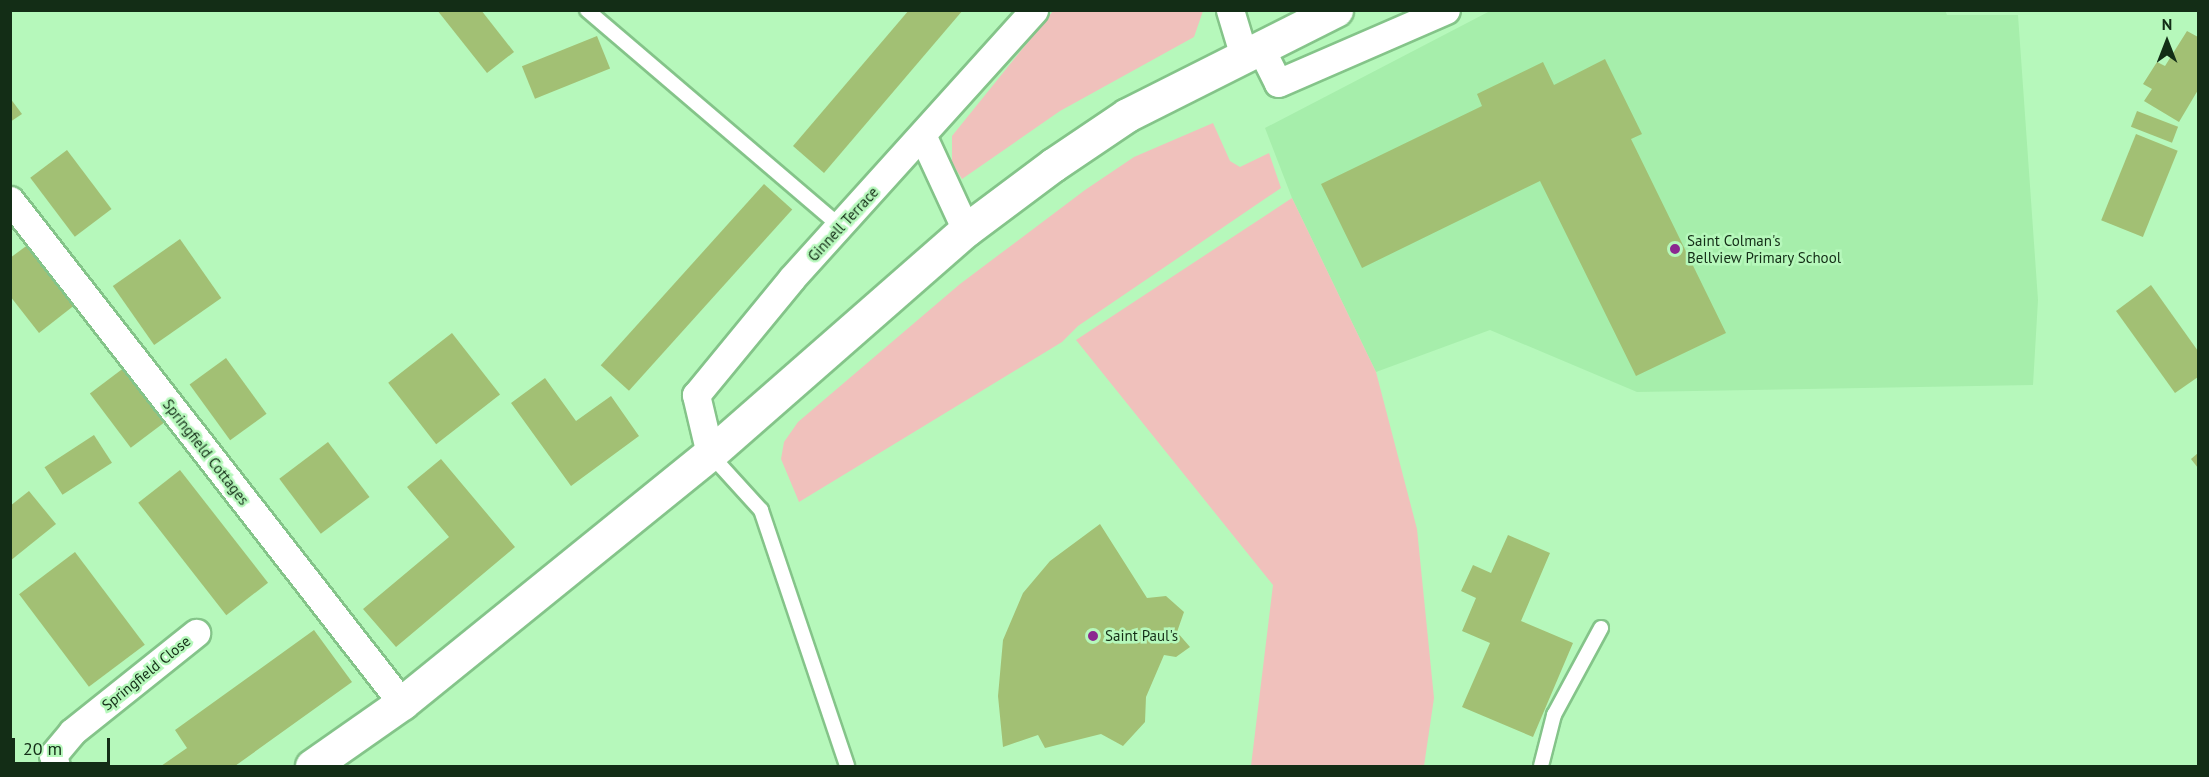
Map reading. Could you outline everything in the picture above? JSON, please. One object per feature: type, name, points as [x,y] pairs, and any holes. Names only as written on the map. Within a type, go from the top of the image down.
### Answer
[{"type":"street","name":"Ginnell Terrace","points":[[710,454],[696,394],[840,226],[923,137],[1034,10]]},
{"type":"street","points":[[1230,10],[1251,50],[1278,83],[1446,10]]},
{"type":"street","points":[[312,766],[402,703],[710,454],[966,231],[1127,115],[1251,50],[1336,10]]},
{"type":"street","points":[[923,137],[966,231]]},
{"type":"street","name":"Springfield Cottages","points":[[10,200],[402,703]]},
{"type":"street","name":"Springfield Close","points":[[56,766],[53,755],[72,732],[196,633]]},
{"type":"lane","points":[[587,10],[840,226]]},
{"type":"lane","points":[[710,454],[760,510],[847,766]]},
{"type":"lane","points":[[1541,766],[1554,715],[1600,628]]},
{"type":"shaded area","name":"Saint Colman's Bellview Primary School","points":[[1945,10],[1947,15],[2018,15],[2038,300],[2033,385],[1637,392],[1490,330],[1376,372],[1292,198],[1265,128],[1490,11]]},
{"type":"shaded area","points":[[1053,11],[1203,11],[1194,37],[1060,111],[962,179],[952,163],[952,136]]},
{"type":"shaded area","points":[[1213,123],[1230,161],[1240,167],[1269,153],[1281,188],[1078,326],[1062,342],[799,502],[781,459],[784,442],[798,422],[960,284],[1085,190],[1134,157]]},
{"type":"shaded area","points":[[1292,198],[1376,372],[1417,529],[1434,698],[1424,766],[1251,766],[1273,585],[1076,340]]},
{"type":"building","points":[[437,10],[481,10],[514,52],[487,73]]},
{"type":"building","points":[[909,10],[963,10],[824,173],[793,146]]},
{"type":"building","points":[[2187,31],[2198,37],[2198,90],[2179,122],[2144,101],[2152,89],[2143,84],[2157,62],[2165,66]]},
{"type":"building","points":[[597,36],[610,68],[535,99],[522,66]]},
{"type":"building","points":[[1605,59],[1642,134],[1631,139],[1726,333],[1636,376],[1540,181],[1362,268],[1321,184],[1482,106],[1477,94],[1543,62],[1554,85]]},
{"type":"building","points":[[10,98],[22,114],[10,122]]},
{"type":"building","points":[[2137,111],[2178,127],[2172,143],[2131,127]]},
{"type":"building","points":[[2136,134],[2178,151],[2143,237],[2101,220]]},
{"type":"building","points":[[67,150],[112,209],[75,237],[30,178]]},
{"type":"building","points":[[764,184],[792,209],[629,391],[601,365]]},
{"type":"building","points":[[180,239],[221,298],[154,345],[113,286]]},
{"type":"building","points":[[29,244],[76,304],[39,333],[10,296],[10,258]]},
{"type":"building","points":[[2151,285],[2198,351],[2198,377],[2175,393],[2116,311]]},
{"type":"building","points":[[452,333],[500,394],[436,444],[388,383]]},
{"type":"building","points":[[226,358],[267,414],[230,440],[190,384]]},
{"type":"building","points":[[125,367],[166,421],[131,448],[90,393]]},
{"type":"building","points":[[545,378],[576,421],[611,396],[639,436],[571,486],[511,403]]},
{"type":"building","points":[[94,435],[112,463],[62,495],[45,467]]},
{"type":"building","points":[[328,442],[370,497],[321,534],[279,479]]},
{"type":"building","points":[[2198,453],[2198,468],[2191,459]]},
{"type":"building","points":[[441,459],[515,547],[396,647],[363,609],[449,537],[407,487]]},
{"type":"building","points":[[180,470],[268,583],[226,615],[138,503]]},
{"type":"building","points":[[29,491],[56,524],[10,561],[10,506]]},
{"type":"building","name":"Saint Paul's","points":[[1100,524],[1147,598],[1166,596],[1184,612],[1177,632],[1190,647],[1176,657],[1164,655],[1146,697],[1145,722],[1123,746],[1101,734],[1045,748],[1038,735],[1003,747],[998,696],[1003,640],[1023,593],[1050,561]]},
{"type":"building","points":[[1508,535],[1550,553],[1521,621],[1573,643],[1533,737],[1462,707],[1490,643],[1462,631],[1476,598],[1461,591],[1473,565],[1491,573]]},
{"type":"building","points":[[75,552],[145,645],[89,687],[19,594]]},
{"type":"building","points":[[314,630],[352,682],[235,766],[161,766],[187,748],[175,730]]},
{"type":"place","name":"Saint Colman's Bellview Primary School","points":[[1675,249]]},
{"type":"place","name":"Saint Paul's","points":[[1093,636]]}]
